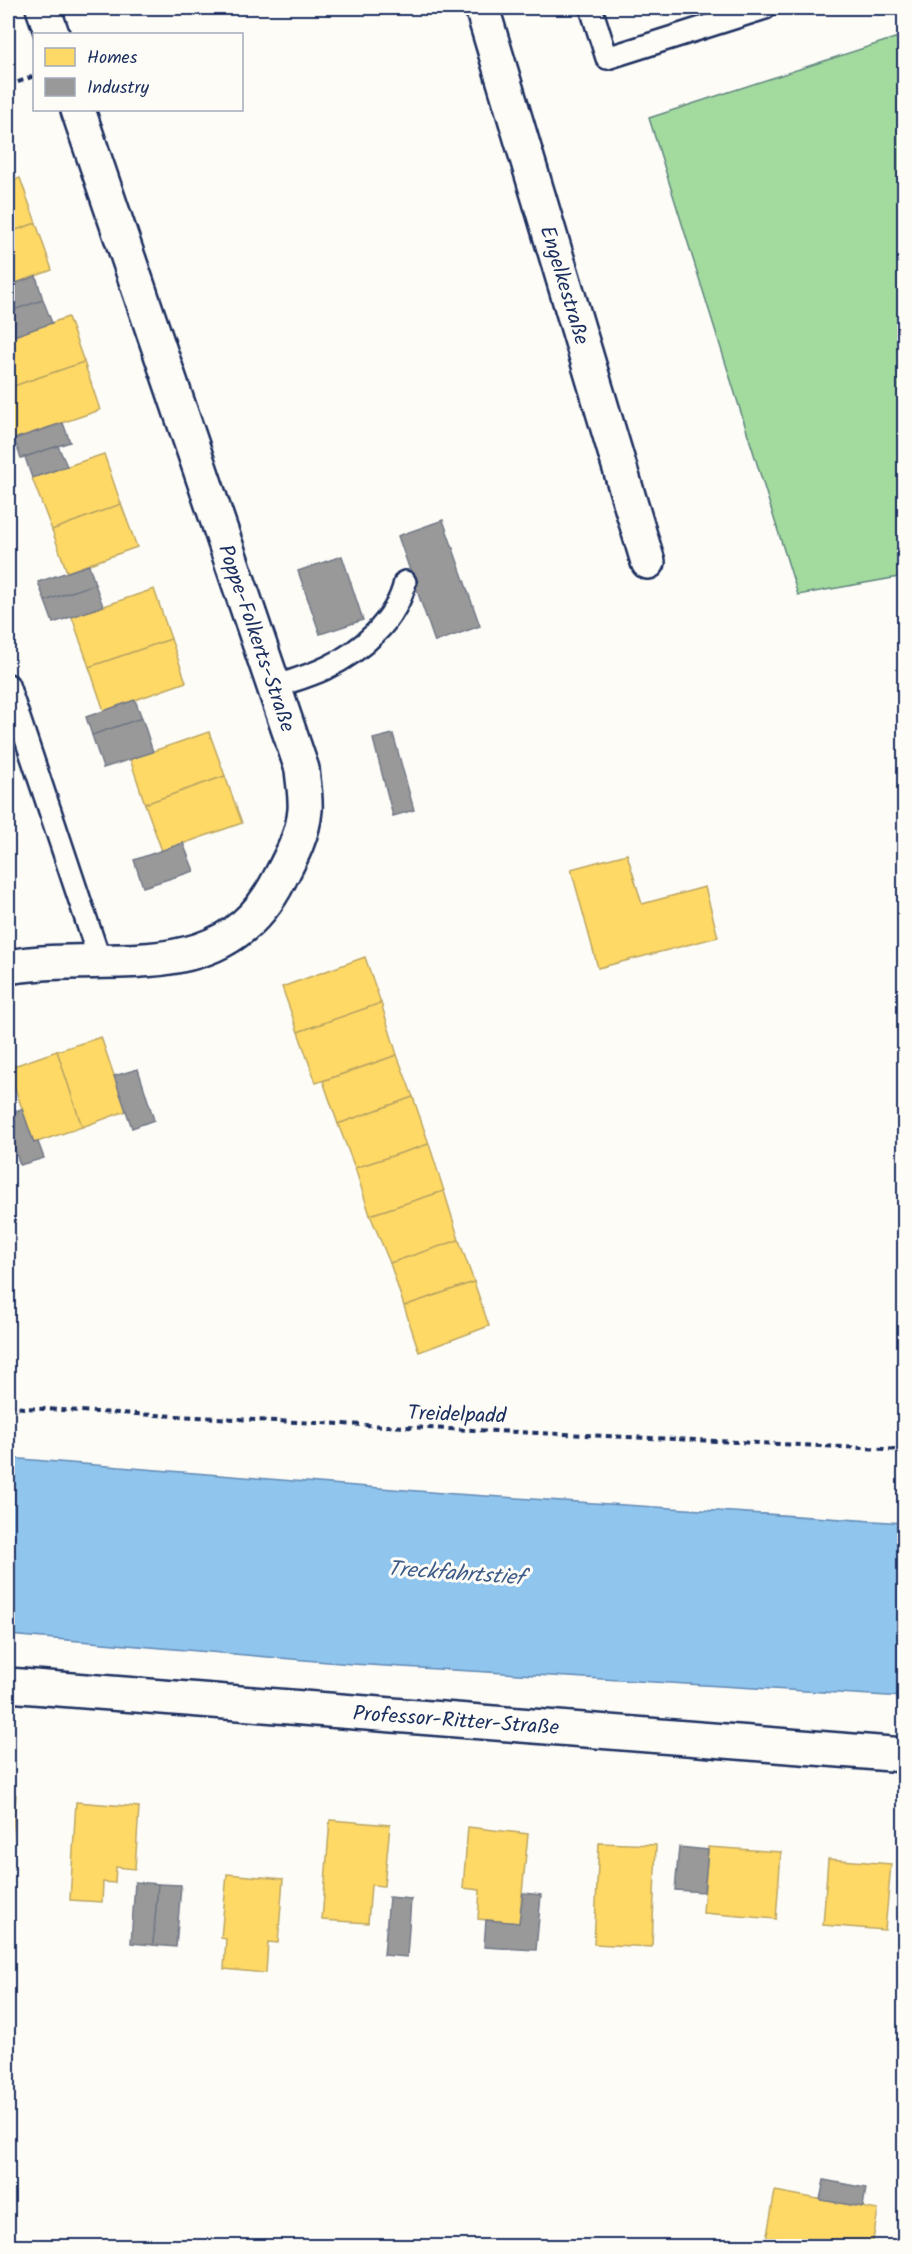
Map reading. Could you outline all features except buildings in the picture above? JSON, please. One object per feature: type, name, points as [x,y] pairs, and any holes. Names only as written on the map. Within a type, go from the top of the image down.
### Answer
[{"type":"street","points":[[44,8],[52,33]]},
{"type":"street","name":"Engelkestraße","points":[[482,8],[648,562]]},
{"type":"street","name":"Poppe-Folkerts-Straße","points":[[8,967],[36,962],[164,960],[199,951],[221,942],[248,923],[272,895],[297,845],[305,810],[302,769],[78,111]]},
{"type":"street","name":"Professor-Ritter-Straße","points":[[8,1684],[904,1755]]},
{"type":"lane","points":[[591,8],[607,58],[765,8]]},
{"type":"lane","points":[[274,687],[326,668],[348,655],[376,632],[401,598],[405,582]]},
{"type":"lane","points":[[8,685],[100,961]]},
{"type":"path","points":[[8,86],[33,76]]},
{"type":"path","name":"Treidelpadd","points":[[8,1407],[260,1421],[904,1450]]},
{"type":"green space","points":[[904,35],[904,576],[798,595],[649,118]]},
{"type":"water","name":"Treckfahrtstief","points":[[8,1458],[455,1494],[904,1523],[904,1697],[352,1664],[8,1635]]}]
